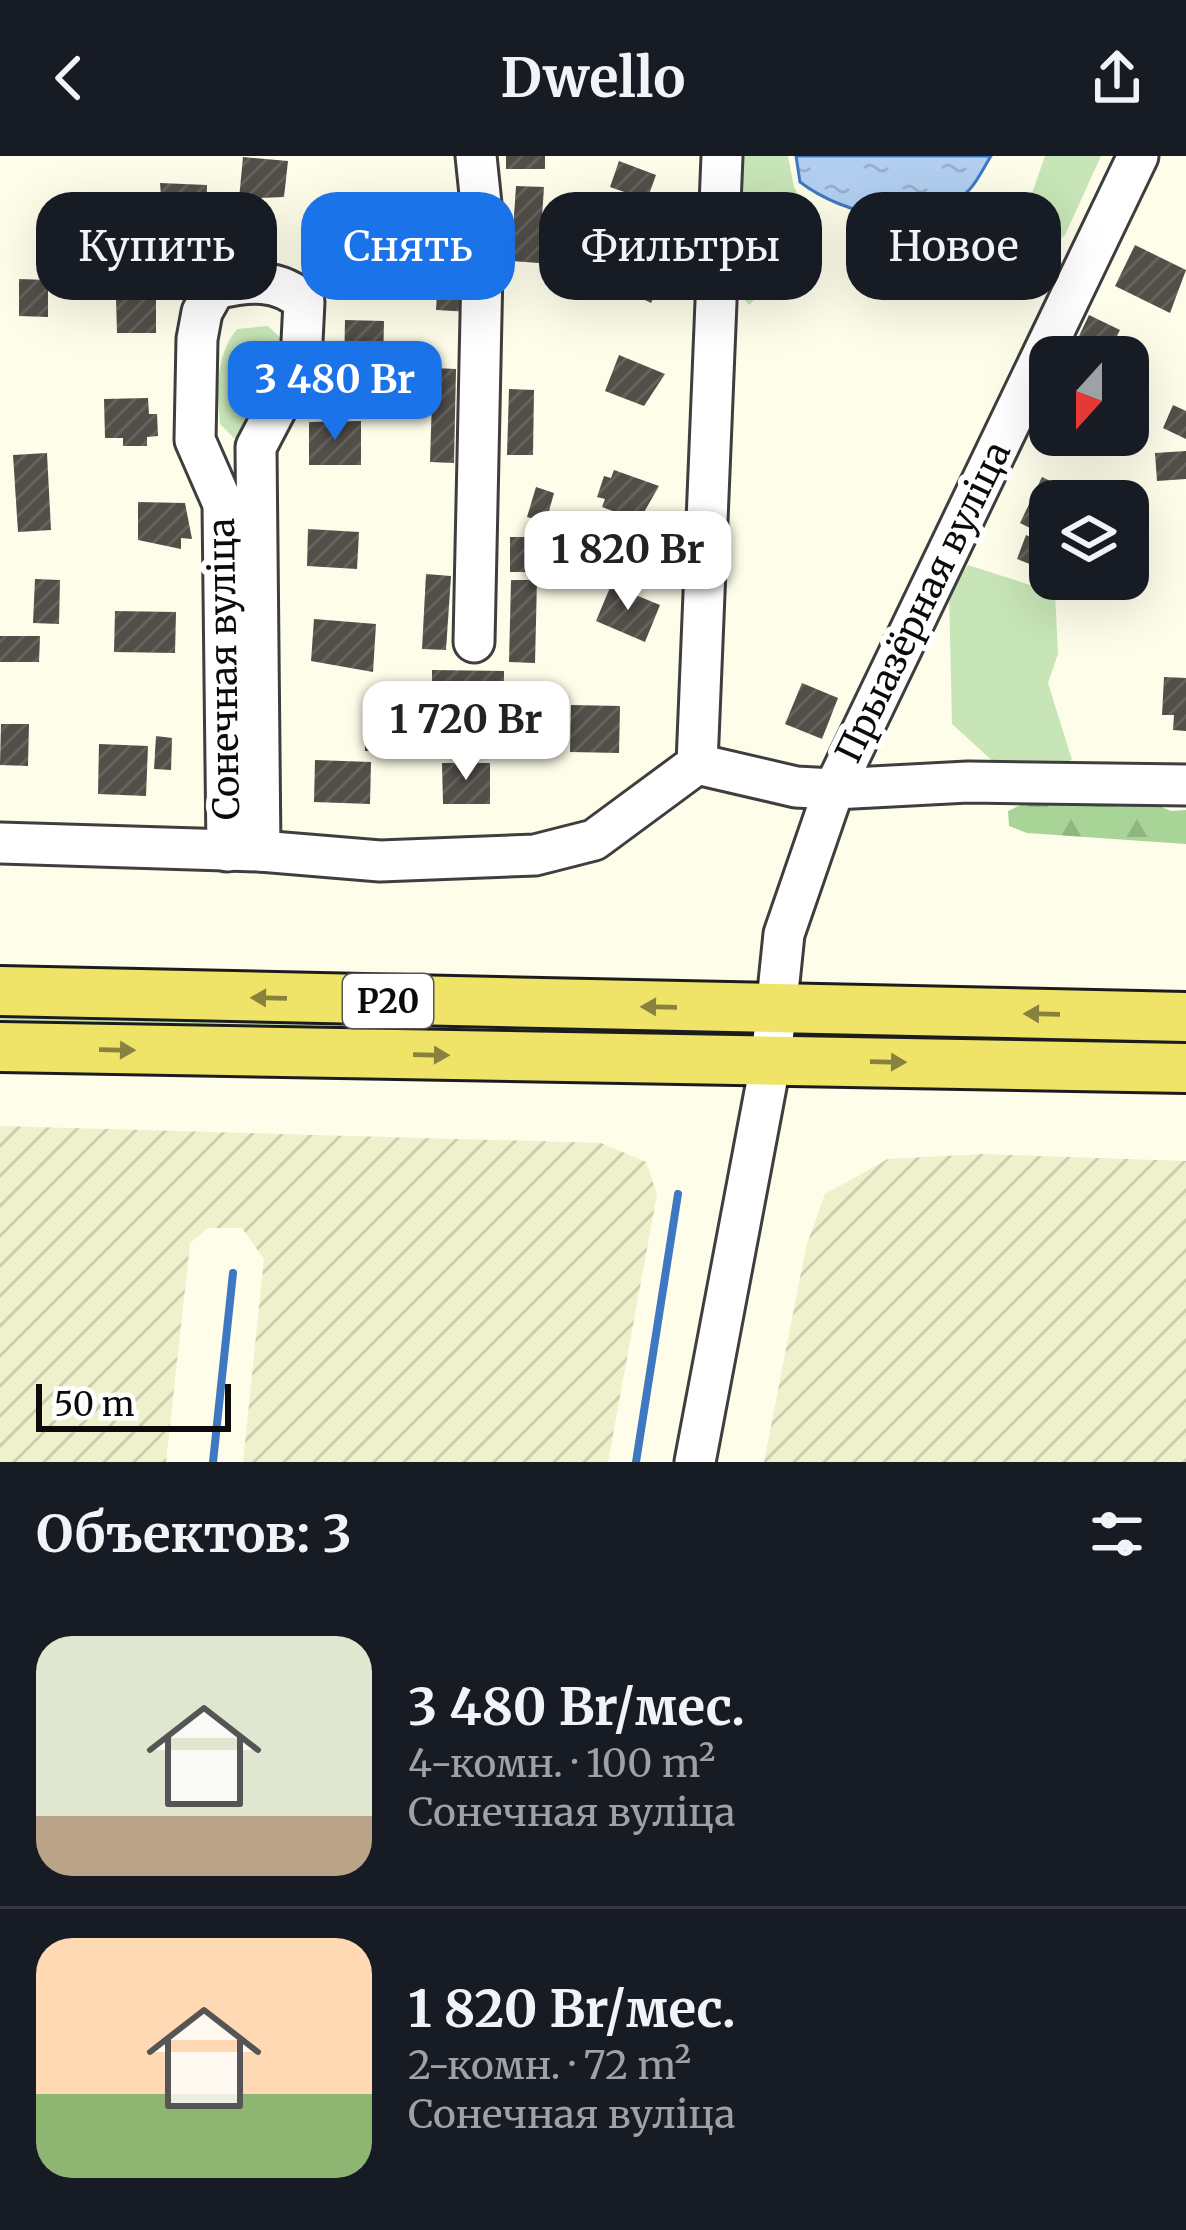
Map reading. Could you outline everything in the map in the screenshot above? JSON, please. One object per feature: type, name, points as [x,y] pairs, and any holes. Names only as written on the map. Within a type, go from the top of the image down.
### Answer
[{"type":"main road","name":"Р20","points":[[0,991],[1186,1017]]},
{"type":"main road","name":"Р20","points":[[0,1047],[1186,1068]]},
{"type":"street","points":[[474,642],[483,223],[476,156]]},
{"type":"street","points":[[722,156],[697,764],[796,787],[833,789],[968,782],[1186,784]]},
{"type":"street","name":"Прыазёрная вуліца","points":[[695,1462],[771,1060],[784,934],[833,789],[1138,156]]},
{"type":"street","name":"Сонечная вуліца","points":[[239,504],[195,440],[202,312],[215,289],[243,282],[287,286],[304,302],[302,361],[256,447],[239,504],[243,851]]},
{"type":"street","name":"Сонечная вуліца","points":[[0,843],[380,861],[535,855],[594,840],[697,764]]},
{"type":"green space","points":[[732,156],[788,156],[797,192],[732,192]]},
{"type":"green space","points":[[1045,156],[1101,156],[1061,238],[1061,192],[1032,192]]},
{"type":"green space","points":[[268,326],[288,345],[241,445],[220,424],[221,362],[237,329]]},
{"type":"green space","points":[[968,565],[1029,585],[1029,600],[1055,600],[1058,654],[1048,683],[1072,760],[1009,776],[952,724],[949,592]]},
{"type":"green space","points":[[1128,793],[1171,811],[1186,810],[1186,844],[1027,833],[1009,826],[1008,811],[1039,796]]},
{"type":"green space","points":[[0,1006],[649,1018],[648,1041],[0,1029]]},
{"type":"green space","points":[[0,1126],[601,1143],[646,1162],[657,1194],[608,1462],[243,1462],[264,1259],[242,1228],[208,1228],[190,1243],[166,1462],[0,1462]]},
{"type":"green space","points":[[983,1154],[1186,1161],[1186,1462],[764,1462],[806,1247],[825,1194],[888,1159]]},
{"type":"water","points":[[796,156],[991,156],[966,192],[846,192],[846,206],[800,182]]},
{"type":"building","points":[[506,156],[545,156],[545,169],[506,169]]},
{"type":"building","points":[[243,157],[288,161],[284,197],[277,197],[277,192],[240,192]]},
{"type":"building","points":[[619,161],[656,175],[650,192],[610,187]]},
{"type":"building","points":[[160,183],[207,185],[207,192],[161,192]]},
{"type":"building","points":[[516,186],[544,187],[539,192],[539,263],[515,261]]},
{"type":"building","points":[[1135,245],[1186,270],[1170,313],[1115,286]]},
{"type":"building","points":[[19,279],[36,280],[36,300],[48,300],[48,317],[19,316]]},
{"type":"building","points":[[116,300],[156,300],[156,333],[117,333]]},
{"type":"building","points":[[437,300],[472,300],[471,312],[436,310]]},
{"type":"building","points":[[1089,315],[1120,330],[1117,336],[1079,336]]},
{"type":"building","points":[[345,320],[384,321],[383,368],[344,367]]},
{"type":"building","points":[[619,355],[665,374],[644,406],[605,391]]},
{"type":"building","points":[[433,368],[456,369],[454,463],[430,462]]},
{"type":"building","points":[[509,389],[534,390],[533,455],[507,455]]},
{"type":"building","points":[[148,398],[149,414],[157,414],[158,436],[147,437],[147,446],[123,446],[123,438],[105,438],[104,399]]},
{"type":"building","points":[[1173,405],[1186,411],[1186,439],[1163,428]]},
{"type":"building","points":[[361,421],[361,465],[309,465],[309,422]]},
{"type":"building","points":[[1186,451],[1186,479],[1157,481],[1155,453]]},
{"type":"building","points":[[47,453],[51,530],[18,532],[13,455]]},
{"type":"building","points":[[614,470],[659,486],[639,521],[602,507],[605,499],[597,497],[604,476],[611,478]]},
{"type":"building","points":[[536,487],[554,493],[546,522],[527,517]]},
{"type":"building","points":[[138,502],[185,503],[192,539],[181,538],[181,549],[138,540]]},
{"type":"building","points":[[1029,504],[1029,528],[1020,523]]},
{"type":"building","points":[[308,529],[359,532],[357,569],[307,566]]},
{"type":"building","points":[[1026,535],[1029,536],[1029,564],[1017,559]]},
{"type":"building","points":[[510,537],[535,537],[535,572],[510,572]]},
{"type":"building","points":[[426,574],[451,576],[446,650],[422,649]]},
{"type":"building","points":[[35,579],[60,580],[59,624],[33,623]]},
{"type":"building","points":[[511,580],[537,580],[535,663],[509,662]]},
{"type":"building","points":[[611,585],[660,605],[645,642],[596,621]]},
{"type":"building","points":[[115,611],[176,612],[175,653],[114,652]]},
{"type":"building","points":[[314,619],[376,624],[373,672],[311,661]]},
{"type":"building","points":[[0,636],[40,636],[39,662],[0,662]]},
{"type":"building","points":[[432,670],[504,671],[504,699],[432,699]]},
{"type":"building","points":[[1164,677],[1186,678],[1186,731],[1173,730],[1174,715],[1162,715]]},
{"type":"building","points":[[802,683],[838,698],[822,739],[785,724]]},
{"type":"building","points":[[571,705],[620,706],[619,753],[570,752]]},
{"type":"building","points":[[365,718],[385,718],[385,751],[365,751]]},
{"type":"building","points":[[480,721],[496,722],[495,746],[479,745]]},
{"type":"building","points":[[1,724],[29,724],[28,766],[0,765]]},
{"type":"building","points":[[156,736],[172,738],[171,770],[154,769]]},
{"type":"building","points":[[99,744],[148,746],[146,796],[98,794]]},
{"type":"building","points":[[315,760],[371,762],[370,804],[314,802]]},
{"type":"building","points":[[442,763],[490,763],[490,804],[443,804]]},
{"type":"waterway","points":[[636,1462],[678,1194]]},
{"type":"waterway","points":[[213,1462],[233,1273]]}]
